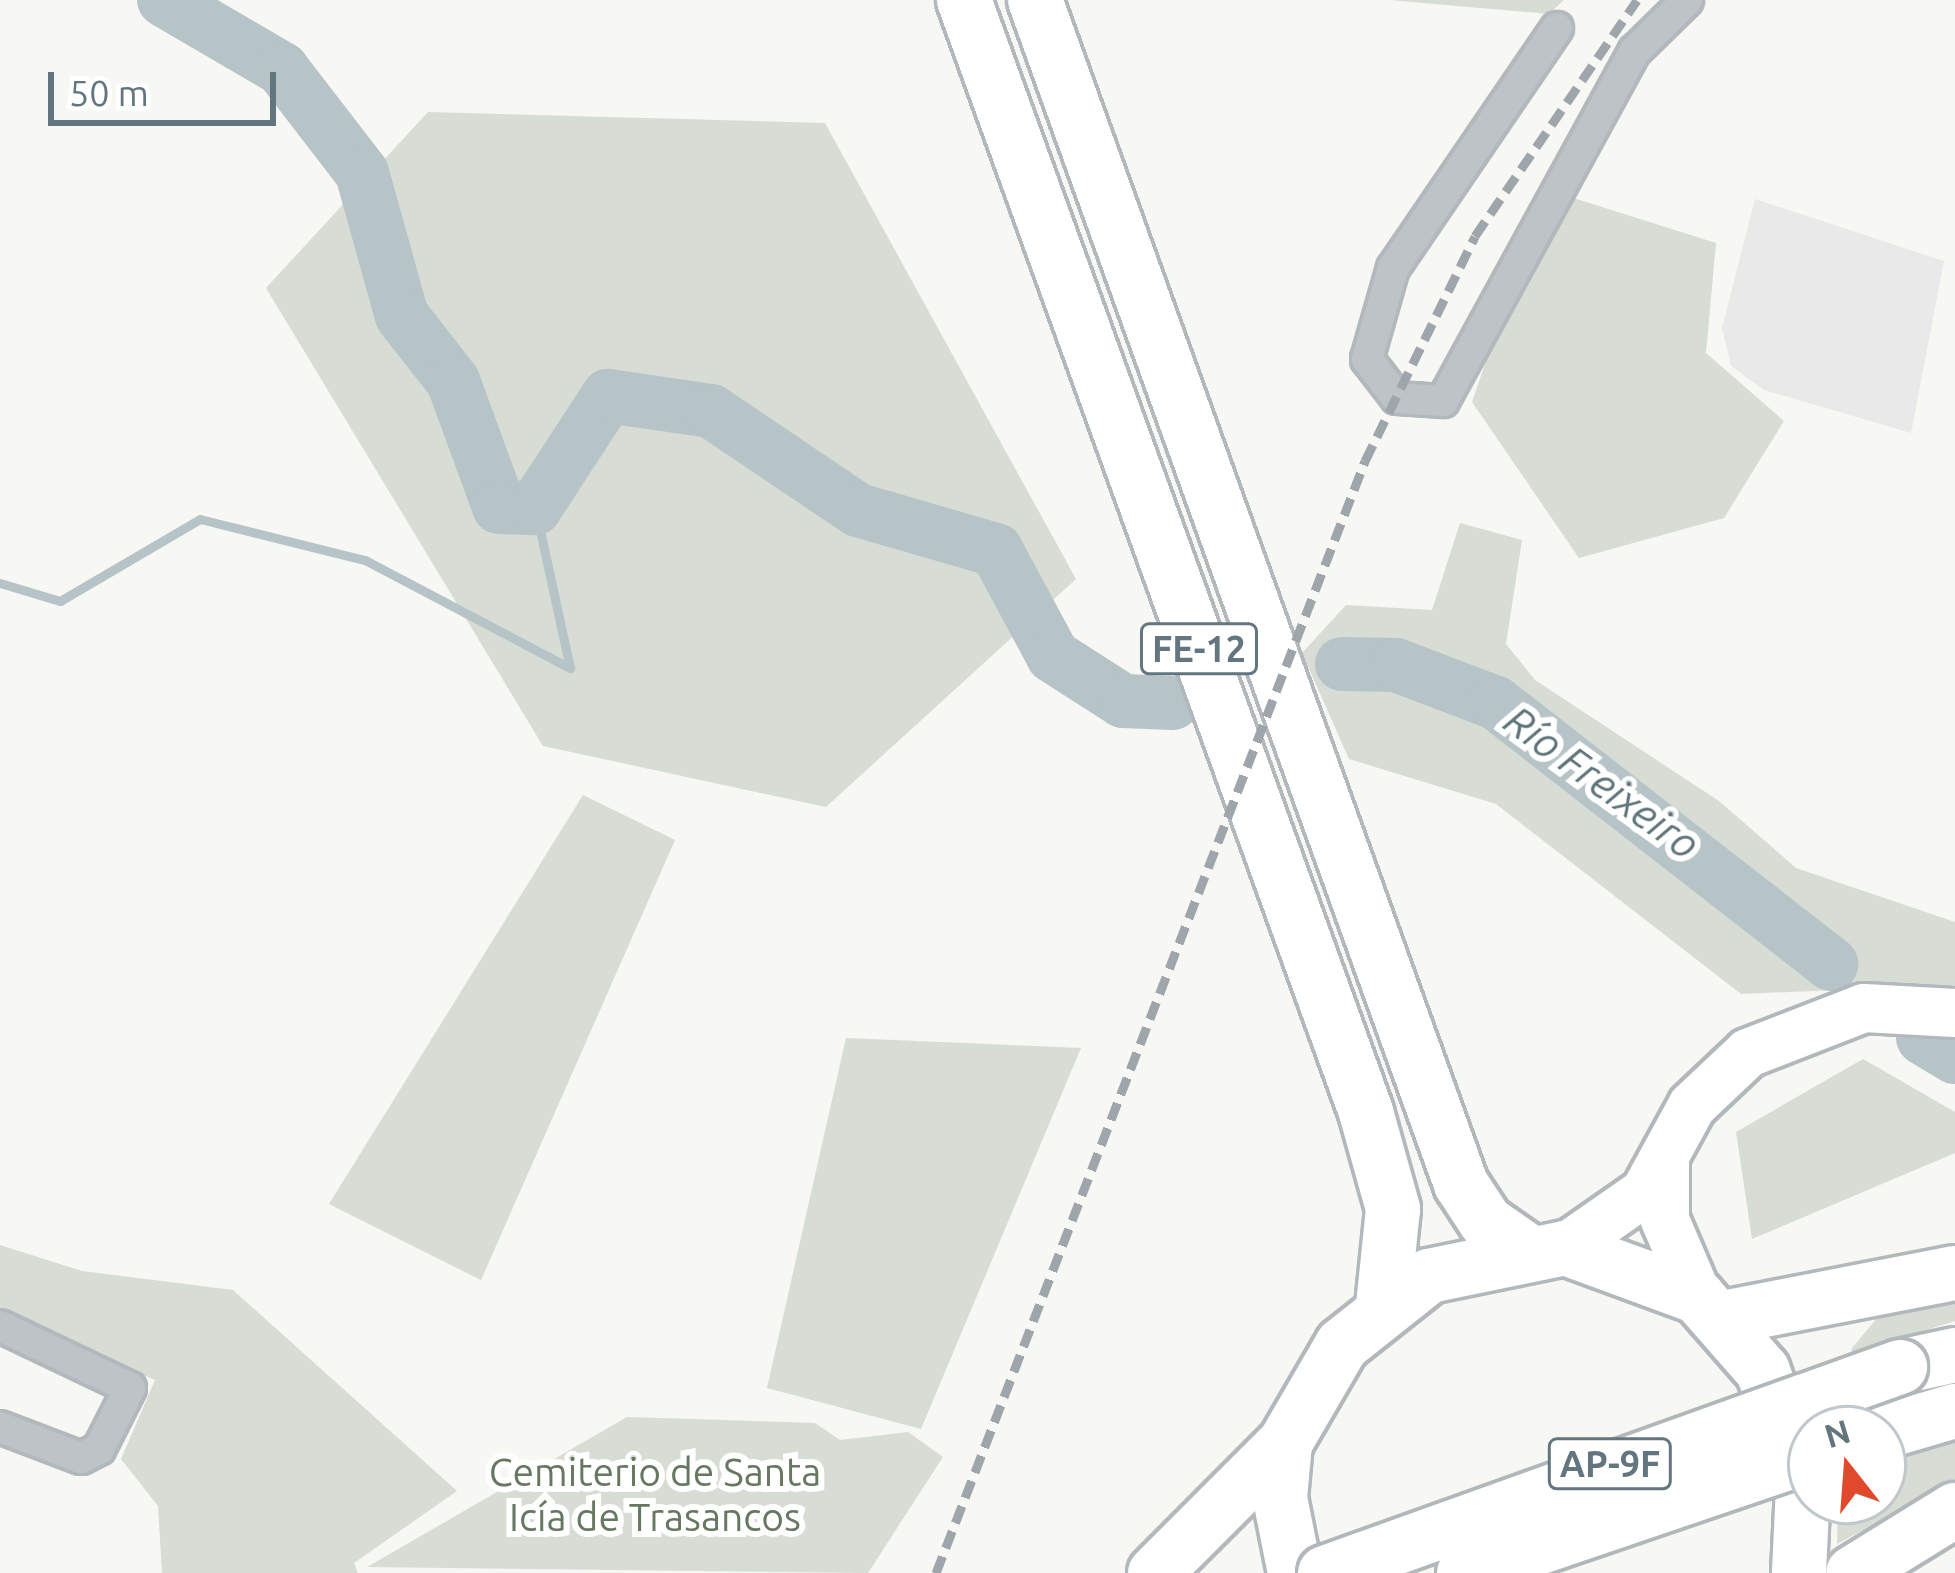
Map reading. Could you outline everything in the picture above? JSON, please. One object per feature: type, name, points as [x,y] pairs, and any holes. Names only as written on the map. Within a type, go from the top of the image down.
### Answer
[{"type":"highway","name":"FE-12","points":[[964,0],[1366,1112],[1393,1209],[1383,1305]]},
{"type":"highway","name":"FE-12","points":[[1035,0],[1461,1184],[1486,1222],[1545,1249],[1711,1307]]},
{"type":"highway","points":[[1295,1573],[1280,1498],[1285,1443],[1306,1392],[1383,1305],[1445,1270],[1545,1249]]},
{"type":"highway","points":[[1799,1573],[1805,1520],[1790,1432],[1711,1307],[1955,1273]]},
{"type":"highway","name":"AP-9F","points":[[1325,1573],[1900,1367],[1955,1354]]},
{"type":"highway","points":[[1155,1573],[1285,1443]]},
{"type":"highway","name":"AP-9F","points":[[1464,1573],[1787,1463]]},
{"type":"highway","points":[[1853,1573],[1955,1510]]},
{"type":"main road","points":[[1545,1249],[1607,1227],[1665,1163],[1692,1106],[1748,1053],[1864,1008],[1955,1013]]},
{"type":"main road","points":[[1665,1163],[1665,1220],[1711,1307]]},
{"type":"street","points":[[1557,28],[1393,268],[1367,359],[1397,398],[1443,401],[1635,51],[1687,0]]},
{"type":"street","points":[[0,1326],[125,1379],[123,1405],[99,1449],[59,1455],[0,1427]]},
{"type":"shaded area","points":[[1755,199],[1944,261],[1911,433],[1764,390],[1731,366],[1722,328]]},
{"type":"green space","points":[[1389,0],[1564,0],[1549,14]]},
{"type":"green space","points":[[428,112],[825,123],[1076,579],[826,807],[543,746],[266,288]]},
{"type":"green space","points":[[1545,189],[1716,243],[1706,353],[1784,421],[1724,518],[1579,558],[1472,402]]},
{"type":"green space","points":[[1460,523],[1522,540],[1506,644],[1535,680],[1719,801],[1796,868],[1955,922],[1955,985],[1741,994],[1496,804],[1349,759],[1302,653],[1346,605],[1432,610]]},
{"type":"green space","points":[[583,795],[675,840],[481,1280],[329,1204]]},
{"type":"green space","points":[[846,1038],[1081,1048],[921,1429],[767,1388]]},
{"type":"green space","points":[[1863,1059],[1955,1112],[1955,1153],[1752,1239],[1736,1132]]},
{"type":"green space","points":[[0,1245],[82,1271],[233,1290],[457,1491],[354,1563],[358,1573],[162,1573],[158,1506],[121,1459],[155,1380],[0,1312]]},
{"type":"green space","points":[[1955,1287],[1955,1321],[1897,1339],[1914,1422],[1955,1436],[1955,1481],[1907,1507],[1907,1405],[1841,1405],[1852,1348],[1888,1305]]},
{"type":"green space","name":"Cemiterio de Santa Icía de Trasancos","points":[[627,1417],[815,1423],[840,1440],[908,1432],[943,1457],[868,1573],[367,1567]]},
{"type":"green space","points":[[1837,1525],[1873,1525],[1837,1544]]},
{"type":"waterway","name":"Río Freixeiro","points":[[164,0],[282,69],[362,173],[402,316],[453,381],[499,507],[535,508],[608,396],[711,411],[858,510],[996,550],[1053,656],[1123,701],[1173,703]]},
{"type":"waterway","points":[[0,583],[60,601],[200,519],[365,560],[570,668],[535,508]]},
{"type":"waterway","name":"Río Freixeiro","points":[[1342,664],[1396,665],[1496,703],[1831,964]]},
{"type":"waterway","name":"Río Freixeiro","points":[[1923,1038],[1955,1057]]},
{"type":"railway","points":[[936,1573],[1365,461],[1475,236],[1637,0]]}]
